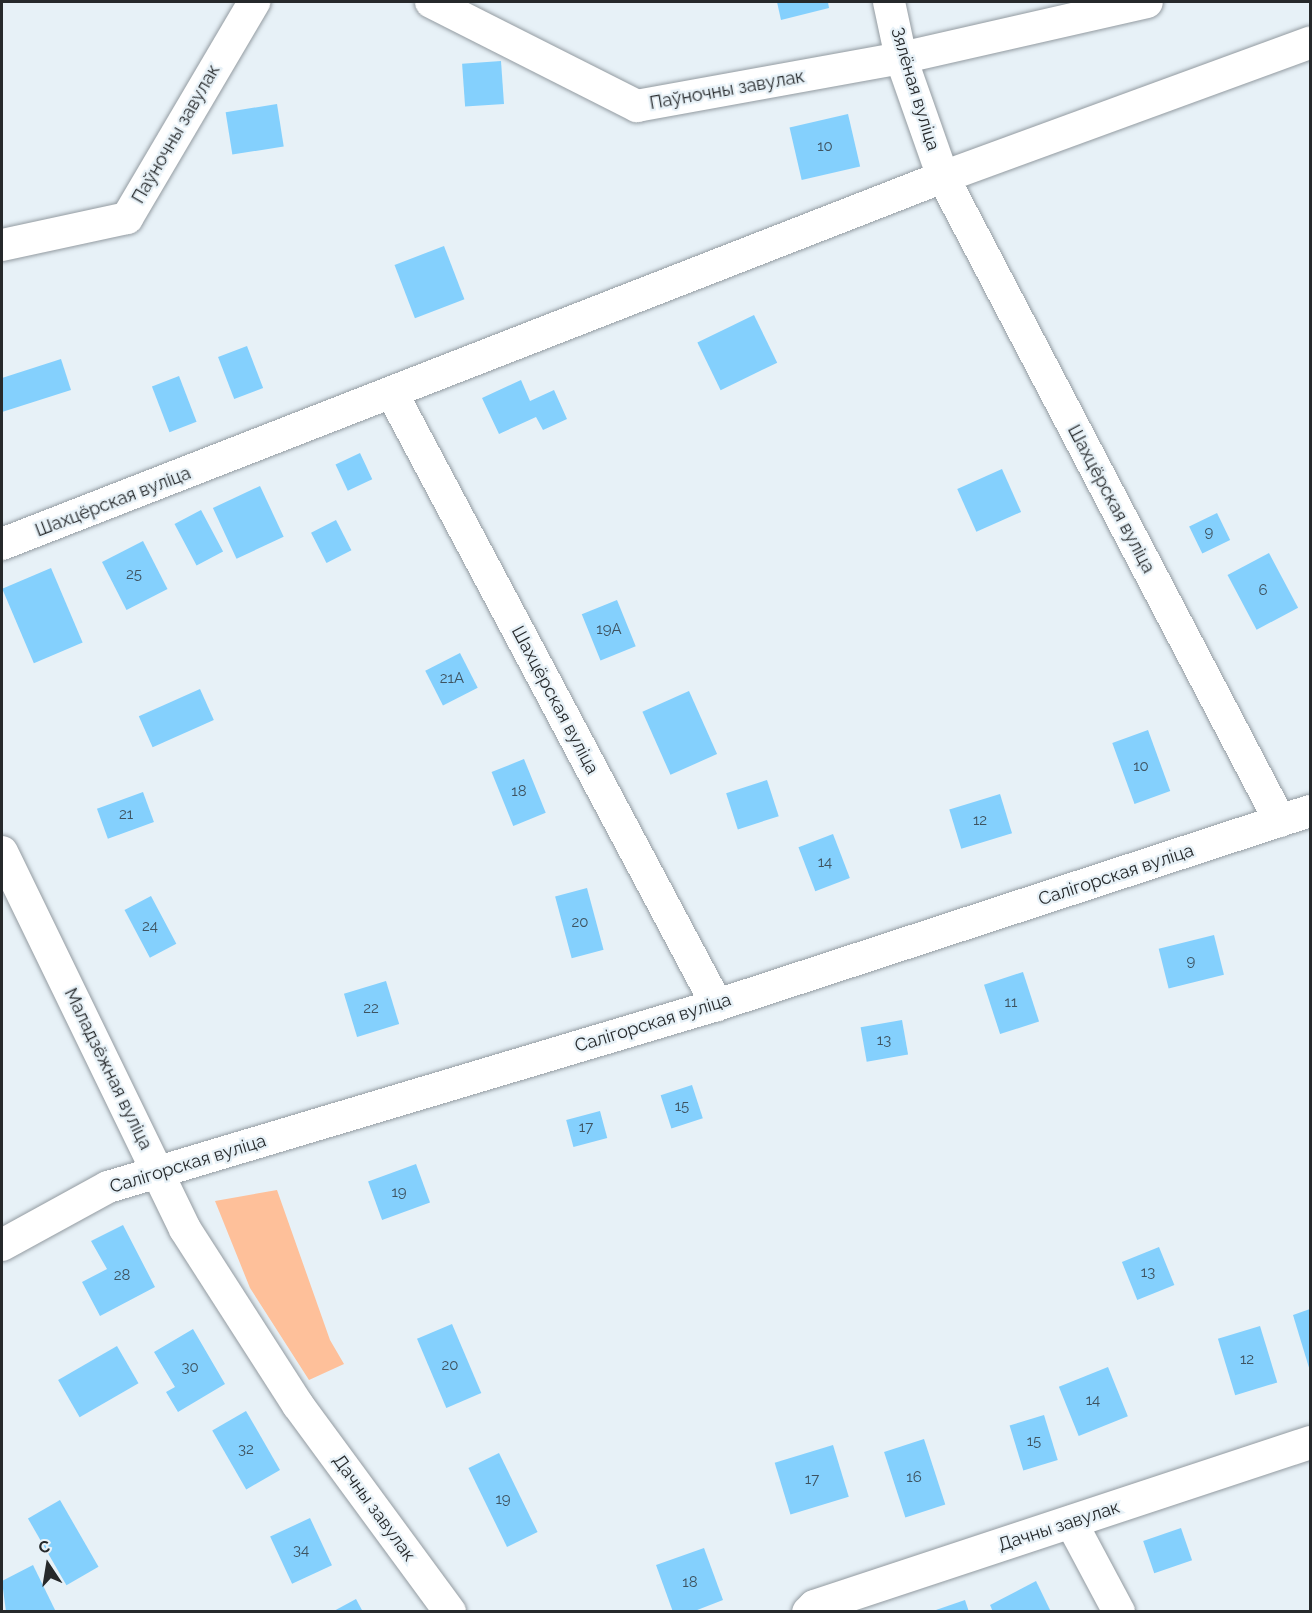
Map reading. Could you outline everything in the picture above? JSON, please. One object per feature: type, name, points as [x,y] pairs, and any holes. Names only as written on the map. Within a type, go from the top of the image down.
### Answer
[{"type":"street","name":"Паўночны завулак","points":[[2,245],[127,218],[254,2]]},
{"type":"street","name":"Паўночны завулак","points":[[431,2],[637,106],[901,58]]},
{"type":"street","name":"Зялёная вуліца","points":[[889,2],[901,58],[943,177]]},
{"type":"street","points":[[901,58],[1147,2]]},
{"type":"street","name":"Шахцёрская вуліца","points":[[2,544],[393,395],[943,177],[1311,43]]},
{"type":"street","name":"Шахцёрская вуліца","points":[[943,177],[1280,821]]},
{"type":"street","name":"Шахцёрская вуліца","points":[[393,395],[717,1005]]},
{"type":"street","name":"Салігорская вуліца","points":[[2,1245],[108,1187],[717,1005],[1311,812]]},
{"type":"street","name":"Маладзёжная вуліца","points":[[2,852],[185,1229],[298,1405]]},
{"type":"street","name":"Дачны завулак","points":[[298,1405],[450,1611]]},
{"type":"street","name":"Дачны завулак","points":[[813,1610],[1311,1442]]},
{"type":"street","points":[[1071,1522],[1119,1611]]},
{"type":"shaded area","points":[[277,1190],[330,1340],[344,1364],[309,1380],[250,1288],[215,1201]]},
{"type":"building","points":[[777,2],[828,2],[829,8],[781,20]]},
{"type":"building","points":[[501,61],[504,104],[465,107],[462,64]]},
{"type":"building","points":[[277,104],[284,146],[232,155],[226,112]]},
{"type":"building","points":[[848,114],[860,167],[802,180],[790,127]]},
{"type":"building","points":[[444,246],[464,299],[415,318],[395,265]]},
{"type":"building","points":[[754,315],[777,363],[721,390],[697,343]]},
{"type":"building","points":[[247,346],[263,388],[234,399],[218,357]]},
{"type":"building","points":[[61,359],[71,390],[2,412],[2,378]]},
{"type":"building","points":[[179,376],[197,422],[169,432],[152,386]]},
{"type":"building","points":[[521,380],[530,401],[554,390],[567,419],[543,430],[536,417],[499,434],[482,398]]},
{"type":"building","points":[[360,453],[372,479],[348,491],[336,464]]},
{"type":"building","points":[[1002,469],[1021,512],[976,532],[957,489]]},
{"type":"building","points":[[260,486],[284,537],[237,559],[213,508]]},
{"type":"building","points":[[201,510],[223,551],[197,566],[175,524]]},
{"type":"building","points":[[1217,513],[1230,540],[1202,554],[1189,527]]},
{"type":"building","points":[[336,520],[351,550],[326,563],[311,533]]},
{"type":"building","points":[[143,541],[168,589],[127,610],[102,562]]},
{"type":"building","points":[[1269,553],[1298,608],[1257,630],[1228,575]]},
{"type":"building","points":[[51,568],[83,643],[34,663],[2,589]]},
{"type":"building","points":[[617,600],[636,646],[600,661],[582,614]]},
{"type":"building","points":[[460,653],[478,688],[443,705],[425,671]]},
{"type":"building","points":[[200,689],[214,720],[153,747],[139,716]]},
{"type":"building","points":[[689,691],[717,754],[670,775],[642,712]]},
{"type":"building","points":[[1148,730],[1170,791],[1135,804],[1112,743]]},
{"type":"building","points":[[524,759],[546,813],[513,826],[492,772]]},
{"type":"building","points":[[767,780],[779,816],[738,829],[726,793]]},
{"type":"building","points":[[143,792],[154,822],[108,839],[97,809]]},
{"type":"building","points":[[1000,794],[1012,833],[961,849],[949,809]]},
{"type":"building","points":[[833,834],[850,878],[815,891],[798,847]]},
{"type":"building","points":[[587,888],[604,950],[572,958],[555,897]]},
{"type":"building","points":[[151,896],[176,944],[150,958],[125,910]]},
{"type":"building","points":[[1214,935],[1224,975],[1169,989],[1159,949]]},
{"type":"building","points":[[1023,972],[1039,1021],[1000,1034],[984,985]]},
{"type":"building","points":[[386,981],[399,1024],[357,1037],[344,994]]},
{"type":"building","points":[[902,1020],[908,1054],[867,1062],[861,1027]]},
{"type":"building","points":[[692,1085],[703,1118],[671,1128],[661,1095]]},
{"type":"building","points":[[600,1111],[607,1138],[573,1147],[566,1120]]},
{"type":"building","points":[[416,1164],[430,1203],[382,1220],[368,1181]]},
{"type":"building","points":[[123,1225],[155,1287],[100,1316],[82,1282],[107,1269],[91,1241]]},
{"type":"building","points":[[1159,1247],[1174,1285],[1137,1300],[1122,1262]]},
{"type":"building","points":[[1310,1309],[1310,1371],[1293,1315]]},
{"type":"building","points":[[452,1324],[481,1393],[446,1408],[417,1339]]},
{"type":"building","points":[[1260,1326],[1277,1382],[1235,1395],[1218,1339]]},
{"type":"building","points":[[193,1329],[225,1384],[178,1412],[166,1392],[175,1387],[154,1352]]},
{"type":"building","points":[[117,1346],[138,1383],[80,1417],[58,1380]]},
{"type":"building","points":[[1108,1367],[1128,1416],[1079,1436],[1059,1387]]},
{"type":"building","points":[[246,1411],[280,1470],[246,1489],[212,1430]]},
{"type":"building","points":[[1044,1415],[1058,1460],[1023,1470],[1010,1426]]},
{"type":"building","points":[[924,1439],[945,1505],[905,1518],[884,1452]]},
{"type":"building","points":[[833,1445],[849,1497],[790,1514],[775,1463]]},
{"type":"building","points":[[499,1453],[538,1532],[507,1547],[468,1468]]},
{"type":"building","points":[[60,1500],[98,1567],[66,1585],[28,1518]]},
{"type":"building","points":[[310,1518],[332,1565],[292,1584],[270,1537]]},
{"type":"building","points":[[1181,1528],[1192,1560],[1154,1573],[1143,1541]]},
{"type":"building","points":[[704,1548],[723,1600],[692,1612],[673,1612],[656,1565]]},
{"type":"building","points":[[33,1565],[56,1612],[6,1612],[2,1581]]},
{"type":"building","points":[[1036,1581],[1051,1612],[993,1612],[990,1605]]},
{"type":"building","points":[[356,1599],[363,1612],[332,1612]]},
{"type":"building","points":[[965,1600],[969,1612],[933,1612],[933,1611]]}]
